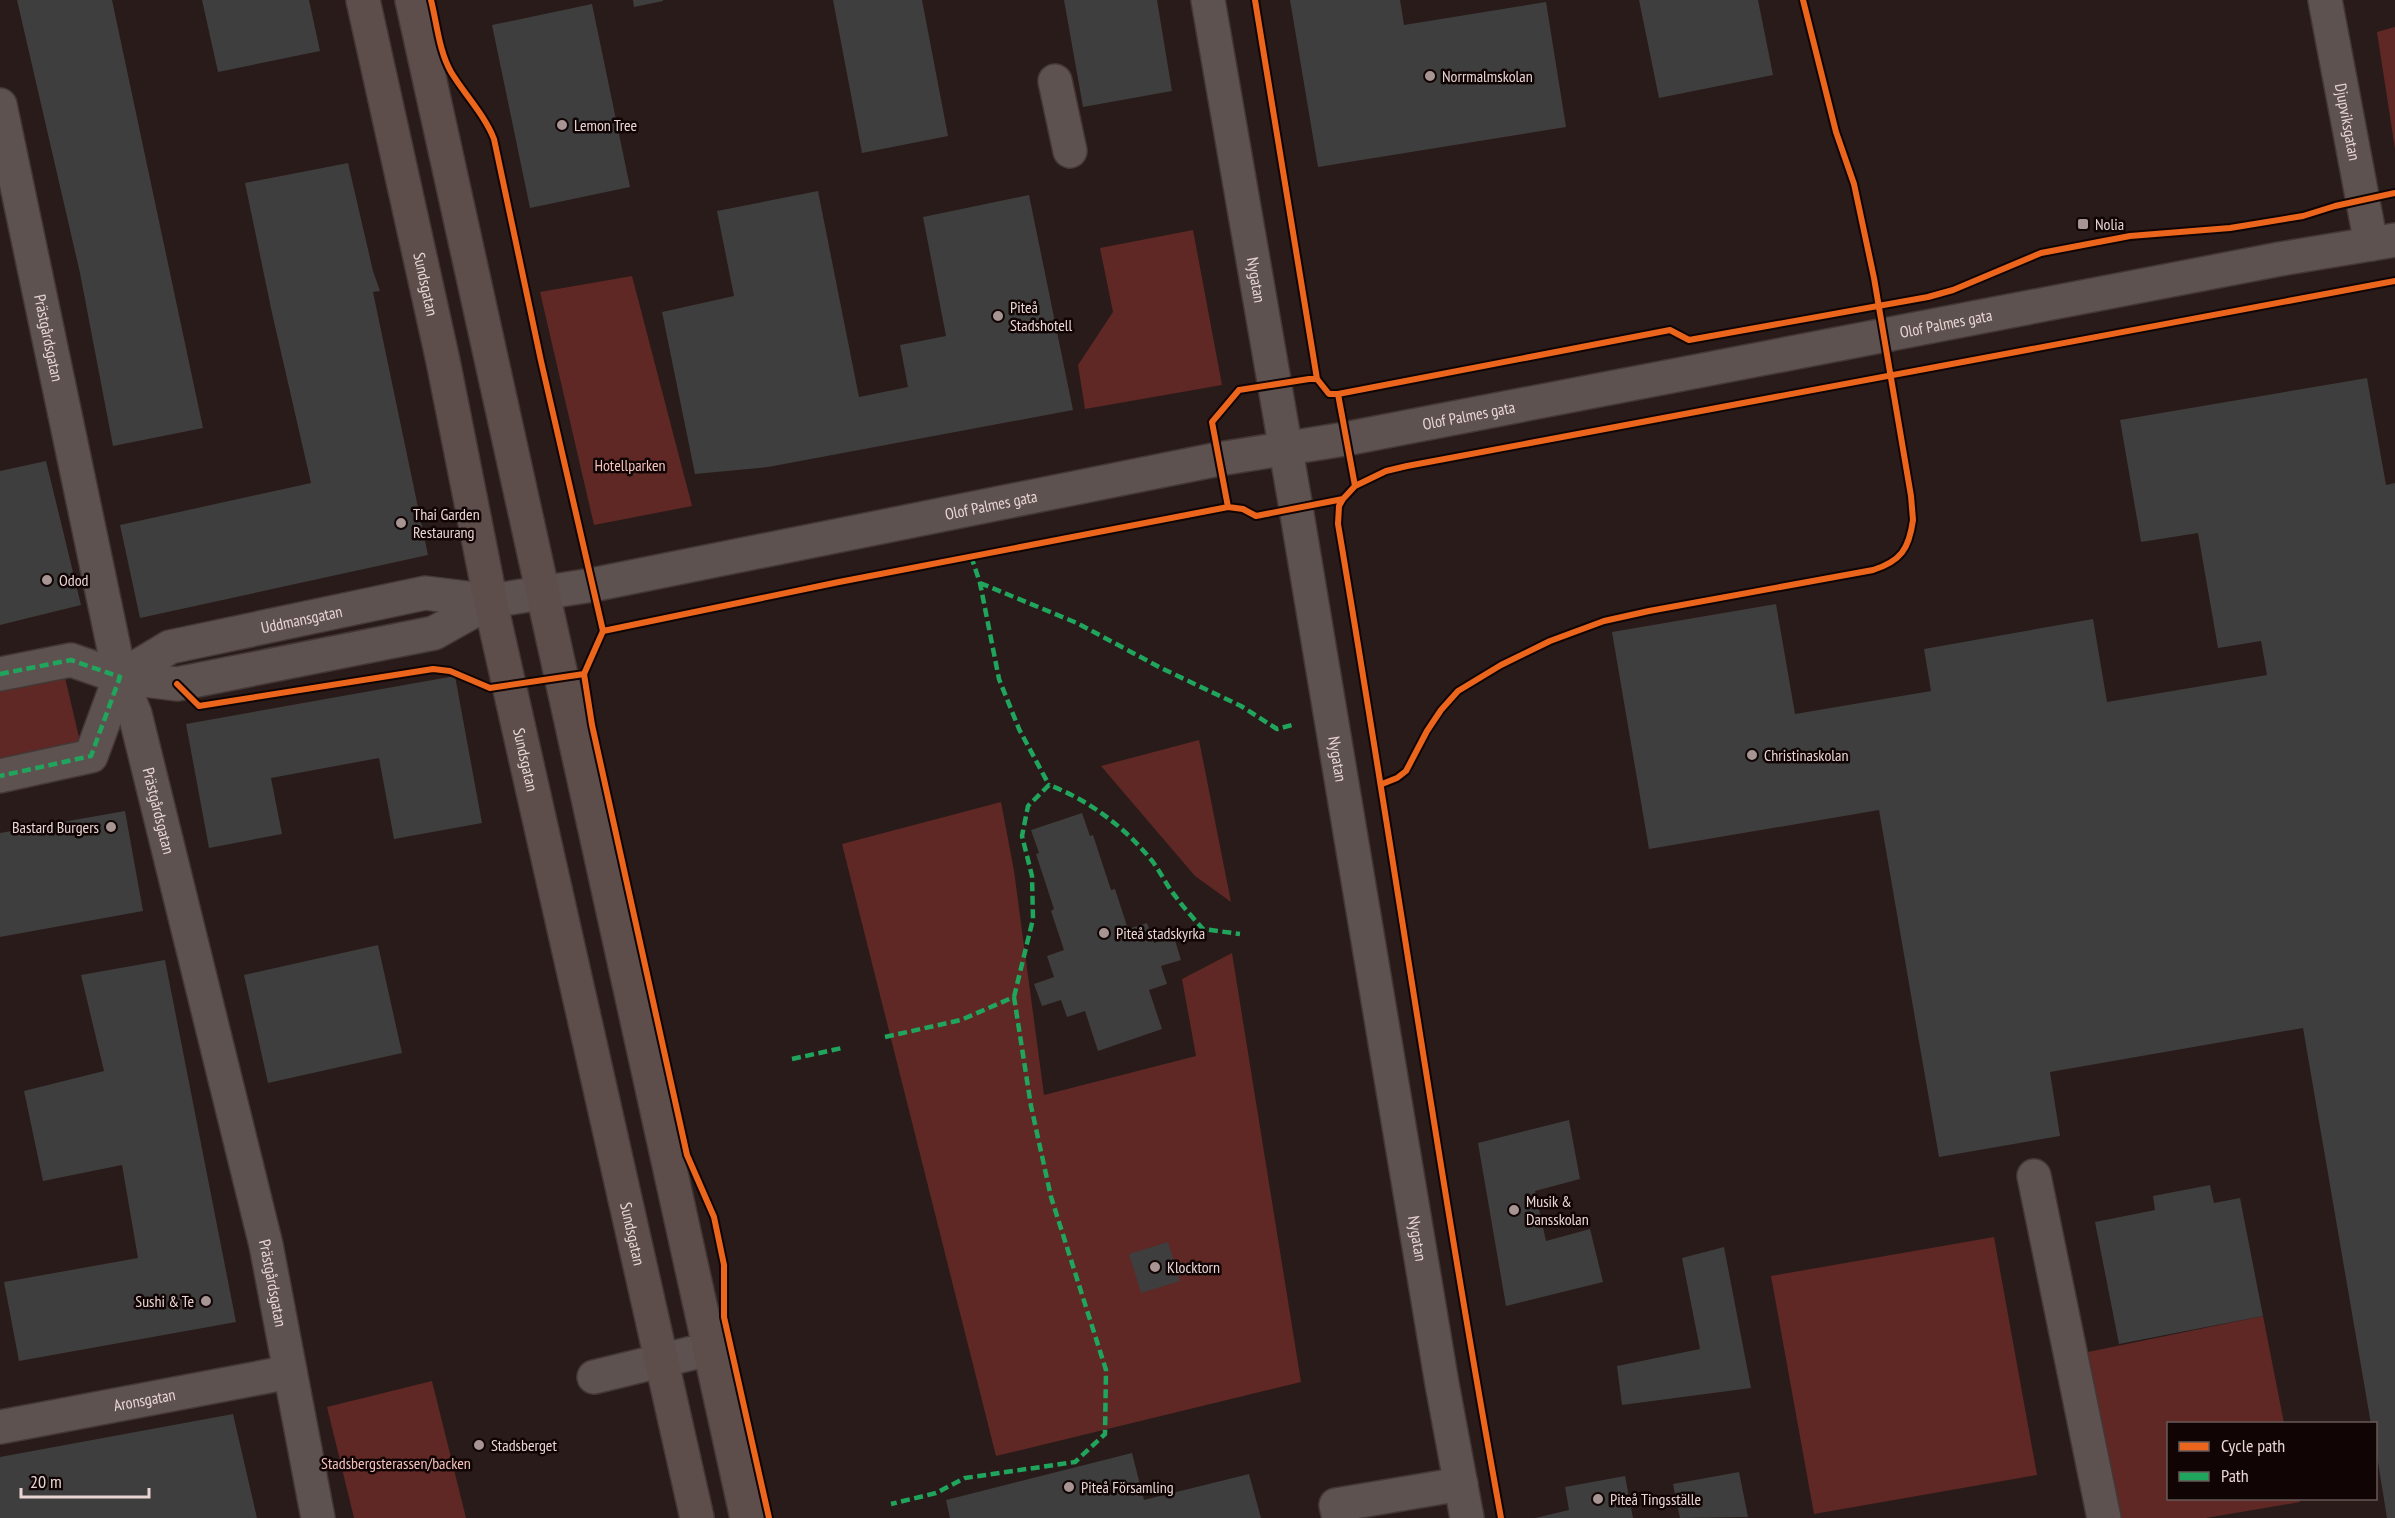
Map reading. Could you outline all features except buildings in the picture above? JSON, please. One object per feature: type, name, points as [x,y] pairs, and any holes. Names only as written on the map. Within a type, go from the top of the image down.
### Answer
[{"type":"main road","name":"Sundsgatan","points":[[363,0],[443,361],[491,601],[697,1518]]},
{"type":"main road","points":[[412,0],[747,1518]]},
{"type":"street","name":"Nygatan","points":[[1208,0],[1286,447],[1442,1384],[1467,1518]]},
{"type":"street","name":"Djupviksgatan","points":[[2325,0],[2383,242]]},
{"type":"street","points":[[1055,81],[1070,151]]},
{"type":"street","name":"Prästgårdsgatan","points":[[0,105],[120,677],[135,714],[266,1245],[318,1518]]},
{"type":"street","name":"Olof Palmes gata","points":[[544,593],[1286,447],[1368,434],[2280,259],[2383,242]]},
{"type":"street","points":[[0,674],[71,660],[120,677],[177,684],[434,633],[491,601],[544,593]]},
{"type":"street","points":[[0,776],[91,756],[120,677]]},
{"type":"street","points":[[2034,1176],[2104,1518]]},
{"type":"street","points":[[594,1377],[709,1349]]},
{"type":"street","name":"Aronsgatan","points":[[1,1423],[290,1372]]},
{"type":"street","points":[[1339,1518],[1336,1505],[1461,1484]]},
{"type":"green space","points":[[2395,27],[2395,149],[2377,32]]},
{"type":"green space","points":[[1193,230],[1222,385],[1085,409],[1078,365],[1113,312],[1100,248]]},
{"type":"green space","name":"Hotellparken","points":[[632,276],[692,506],[594,525],[540,292]]},
{"type":"green space","points":[[63,669],[82,750],[0,768],[0,682]]},
{"type":"green space","points":[[1199,740],[1231,902],[1195,876],[1101,766]]},
{"type":"green space","points":[[1001,802],[1014,871],[1044,1095],[1196,1056],[1182,979],[1232,953],[1301,1382],[996,1456],[842,844]]},
{"type":"green space","points":[[1994,1237],[2037,1475],[1814,1514],[1771,1276]]},
{"type":"green space","points":[[2263,1316],[2284,1422],[2167,1422],[2167,1500],[2300,1500],[2300,1502],[2206,1518],[2120,1518],[2088,1352]]},
{"type":"green space","name":"Stadsbergsterassen/backen","points":[[432,1381],[466,1518],[354,1518],[327,1407]]},
{"type":"marked path","points":[[971,556],[980,583],[999,679],[1019,729],[1049,785]]},
{"type":"marked path","points":[[980,583],[1077,623],[1161,668],[1241,706],[1277,729],[1292,725]]},
{"type":"marked path","points":[[0,674],[71,660],[120,677],[91,756],[0,776]]},
{"type":"marked path","points":[[1014,997],[1033,919],[1032,876],[1022,836],[1028,806],[1049,785],[1064,791],[1106,816],[1131,838],[1153,862],[1173,893],[1203,929],[1240,934]]},
{"type":"marked path","points":[[885,1037],[961,1020],[1014,997],[1031,1106],[1051,1197],[1106,1370],[1105,1434],[1075,1462],[965,1478],[936,1493],[891,1504]]},
{"type":"marked path","points":[[792,1059],[842,1048]]},
{"type":"cycle path","points":[[431,0],[447,64],[485,121],[494,139],[541,361],[603,631],[584,674],[592,725],[687,1155],[714,1217],[724,1265],[724,1317],[769,1518]]},
{"type":"cycle path","points":[[1255,0],[1317,379]]},
{"type":"cycle path","points":[[1382,784],[1397,778],[1406,771],[1427,731],[1458,691],[1501,665],[1550,641],[1604,621],[1649,611],[1873,570],[1897,558],[1906,546],[1913,520],[1911,496],[1874,278],[1854,184],[1836,132],[1803,0]]},
{"type":"cycle path","points":[[1228,507],[1212,422],[1239,390],[1317,379],[1329,394],[1338,394],[1670,330],[1689,340],[1928,297],[1953,290],[2041,253],[2130,236],[2230,228],[2303,216],[2335,206],[2395,193]]},
{"type":"cycle path","points":[[603,631],[839,582],[1228,507],[1243,509],[1256,516],[1343,499],[1355,486],[1386,471],[1407,466],[2395,281]]},
{"type":"cycle path","points":[[1338,394],[1355,486]]},
{"type":"cycle path","points":[[1343,499],[1339,506],[1338,524],[1458,1270],[1501,1518]]},
{"type":"cycle path","points":[[177,684],[199,706],[433,669],[450,671],[490,688],[584,674]]},
{"type":"place","name":"Norrmalmskolan","points":[[1430,76]]},
{"type":"place","name":"Lemon Tree","points":[[562,125]]},
{"type":"place","name":"Nolia","points":[[2083,224]]},
{"type":"place","name":"Piteå Stadshotell","points":[[998,316]]},
{"type":"place","name":"Thai Garden Restaurang","points":[[401,523]]},
{"type":"place","name":"Odod","points":[[47,580]]},
{"type":"place","name":"Christinaskolan","points":[[1752,755]]},
{"type":"place","name":"Bastard Burgers","points":[[111,827]]},
{"type":"place","name":"Piteå stadskyrka","points":[[1104,933]]},
{"type":"place","name":"Musik & Dansskolan","points":[[1514,1210]]},
{"type":"place","name":"Klocktorn","points":[[1155,1267]]},
{"type":"place","name":"Sushi & Te","points":[[206,1301]]},
{"type":"place","name":"Stadsberget","points":[[479,1445]]},
{"type":"place","name":"Piteå Församling","points":[[1069,1487]]},
{"type":"place","name":"Piteå Tingsställe","points":[[1598,1499]]}]
